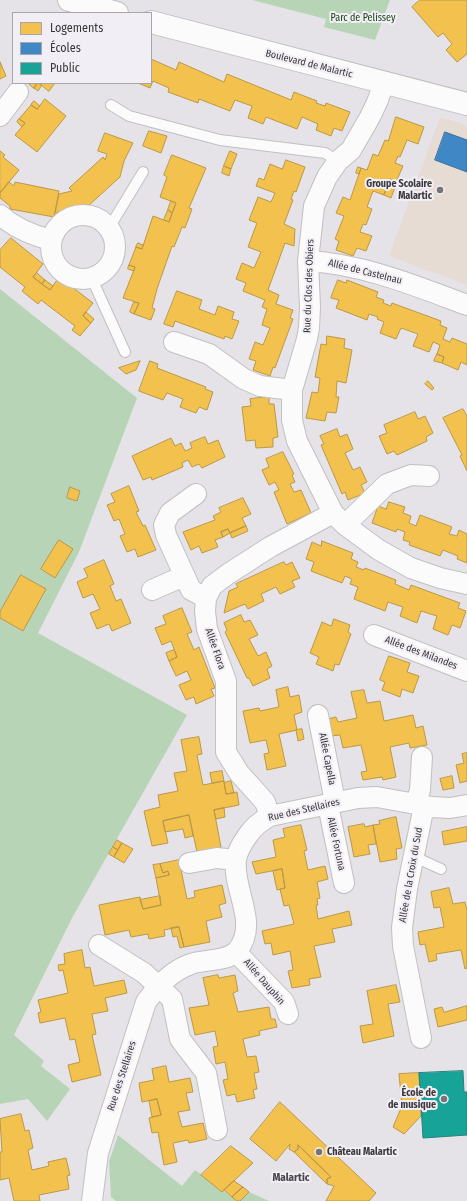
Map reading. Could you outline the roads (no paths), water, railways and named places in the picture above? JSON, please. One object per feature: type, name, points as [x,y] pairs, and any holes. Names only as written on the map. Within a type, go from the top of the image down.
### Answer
[{"type":"street","points":[[69,0],[113,12]]},
{"type":"street","name":"Boulevard de Malartic","points":[[152,22],[467,104]]},
{"type":"street","name":"Rue du Clos des Obiers","points":[[384,82],[370,117],[351,150],[338,161],[327,177],[314,206],[308,261],[310,307],[308,333],[292,390],[292,420],[297,441],[339,519],[379,550],[411,568],[440,578],[467,584]]},
{"type":"street","points":[[0,116],[18,92]]},
{"type":"street","points":[[0,215],[12,225],[34,235],[51,240]]},
{"type":"street","points":[[81,215],[92,216],[109,228],[114,243],[113,259],[108,268],[92,279],[78,280],[68,276],[60,270],[53,261],[50,251],[51,240],[55,230],[62,222],[71,217],[81,215]]},
{"type":"street","name":"Allée de Castelnau","points":[[308,261],[322,262],[393,278],[467,305]]},
{"type":"street","points":[[174,342],[209,354],[244,379],[260,386],[292,390]]},
{"type":"street","points":[[196,494],[170,513],[164,525],[166,535],[191,590],[206,598],[212,586],[270,547],[339,519],[387,484],[411,475],[429,476]]},
{"type":"street","points":[[152,590],[184,576]]},
{"type":"street","name":"Allée Flora","points":[[206,598],[205,611],[207,629],[226,681],[226,752],[239,773],[265,802],[270,816]]},
{"type":"street","name":"Allée des Milandes","points":[[374,635],[467,671]]},
{"type":"street","name":"Allée Capella","points":[[318,715],[331,803]]},
{"type":"street","name":"Allée de la Croix du Sud","points":[[421,1038],[403,946],[402,928],[420,805],[422,757]]},
{"type":"street","name":"Rue des Stellaires","points":[[92,1201],[95,1167],[146,1002],[157,986],[174,973],[192,964],[224,957],[236,952],[243,940],[247,922],[237,879],[236,860],[243,842],[252,830],[261,821],[270,816],[358,798],[377,796],[420,805],[450,808],[467,805]]},
{"type":"street","name":"Allée Fortuna","points":[[331,803],[344,883]]},
{"type":"street","points":[[189,863],[217,858],[236,860]]},
{"type":"street","points":[[98,945],[144,973],[172,999],[180,1039],[206,1073],[217,1130]]},
{"type":"street","name":"Allée Dauphin","points":[[236,952],[284,1002],[288,1014]]},
{"type":"lane","points":[[111,105],[130,116],[220,140],[325,153],[338,161]]},
{"type":"lane","points":[[109,228],[142,172]]},
{"type":"lane","points":[[92,279],[125,352]]},
{"type":"lane","points":[[413,859],[419,859],[441,869]]},
{"type":"place","name":"Groupe Scolaire Malartic","points":[[440,190]]},
{"type":"place","name":"École de de musique","points":[[444,1099]]},
{"type":"place","name":"Château Malartic","points":[[319,1152]]},
{"type":"district","name":"Malartic","points":[[291,1178]]},
{"type":"park label","name":"Parc de Pelissey","points":[[363,18]]}]
